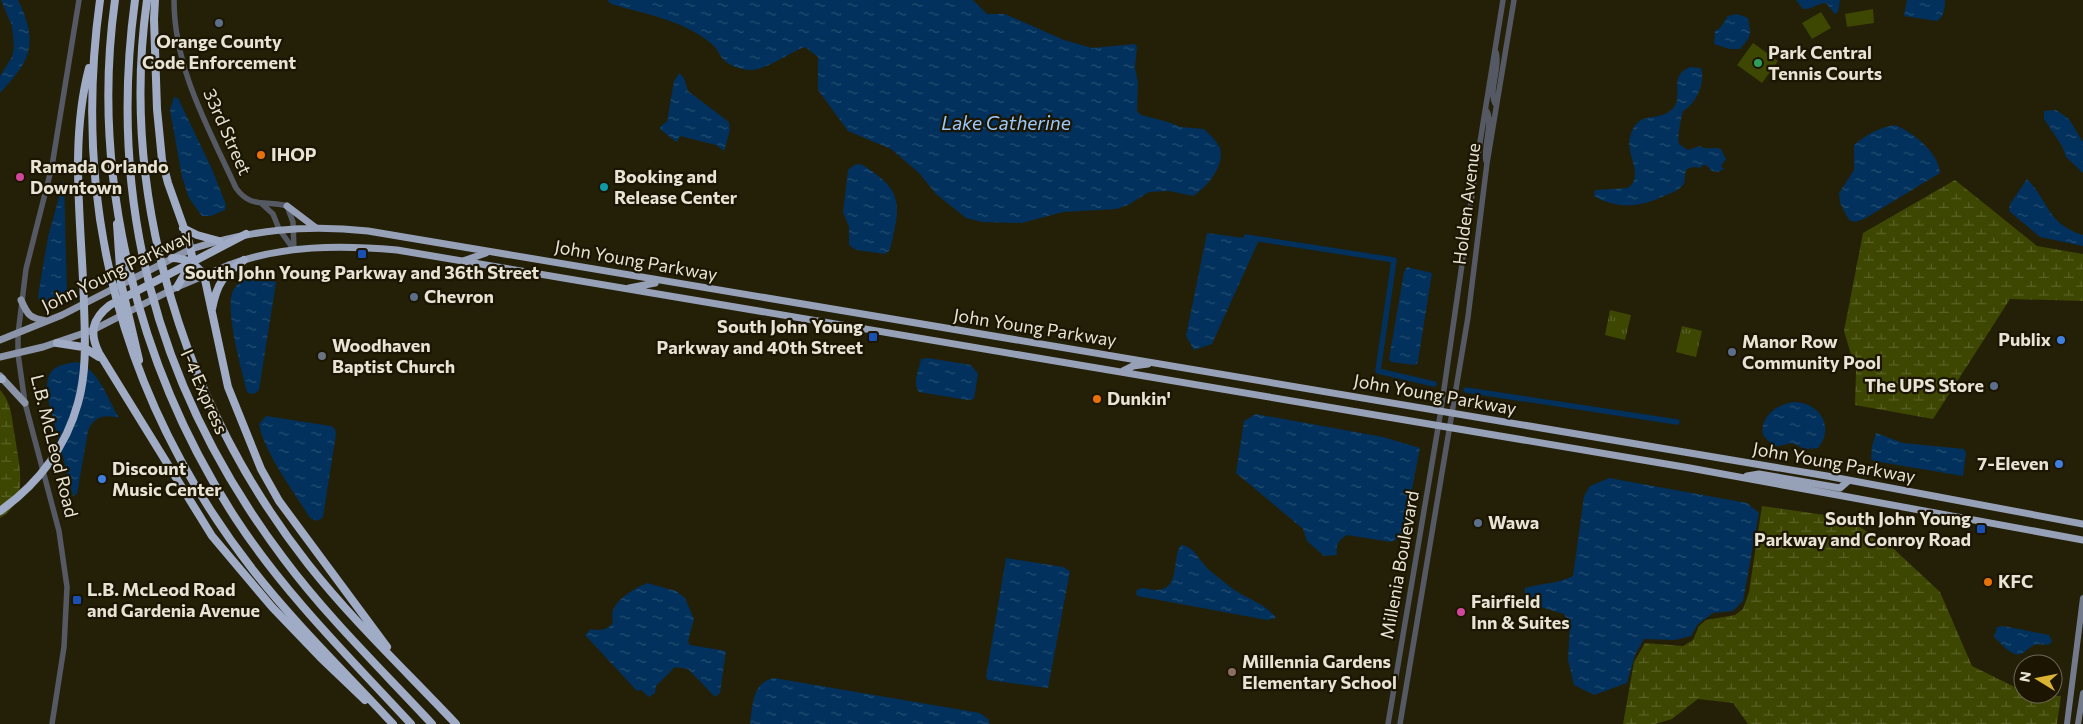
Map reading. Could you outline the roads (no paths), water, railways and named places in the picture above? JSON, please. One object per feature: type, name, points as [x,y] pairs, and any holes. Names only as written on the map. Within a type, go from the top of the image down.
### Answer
[{"type":"highway","points":[[100,0],[93,55],[91,128],[93,171],[110,278],[124,329],[143,382],[159,417],[198,490],[251,568],[392,724]]},
{"type":"highway","name":"I-4 Express","points":[[115,0],[108,101],[114,186],[128,259],[145,325],[169,392],[194,450],[236,520],[282,583],[411,724]]},
{"type":"highway","name":"I-4 Express","points":[[135,0],[129,54],[128,144],[131,182],[142,254],[159,319],[186,395],[227,475],[264,532],[307,588],[432,724]]},
{"type":"highway","points":[[147,0],[142,62],[142,117],[146,177],[158,245],[171,300],[195,369],[218,422],[251,481],[280,526],[308,564],[364,629],[456,724]]},
{"type":"highway","points":[[155,0],[159,137],[168,183],[191,249],[191,263],[178,287]]},
{"type":"highway","points":[[0,511],[28,488],[48,466],[64,440],[79,398],[84,371],[79,182],[80,126],[84,90],[93,55]]},
{"type":"highway","points":[[114,186],[120,273],[143,382]]},
{"type":"highway","points":[[288,206],[316,228]]},
{"type":"highway","points":[[183,227],[197,235],[219,241]]},
{"type":"highway","name":"John Young Parkway","points":[[191,249],[246,234],[278,229],[316,228],[368,231],[1453,412],[2083,524]]},
{"type":"highway","points":[[246,234],[110,306],[98,317],[93,330],[95,346],[212,536],[272,606],[320,657],[392,724]]},
{"type":"highway","name":"John Young Parkway","points":[[229,266],[244,260],[294,250],[363,247],[397,250],[1122,371],[1839,494],[2083,540]]},
{"type":"highway","points":[[463,261],[489,252]]},
{"type":"highway","points":[[172,258],[179,258],[191,263],[204,275],[228,387],[261,469],[279,501],[378,634],[397,663]]},
{"type":"highway","points":[[212,314],[214,297],[221,281],[227,273],[244,260]]},
{"type":"highway","points":[[628,288],[665,281]]},
{"type":"highway","points":[[57,342],[83,347],[104,362]]},
{"type":"highway","points":[[1122,371],[1133,366],[1161,364]]},
{"type":"highway","points":[[1740,477],[1759,474],[1840,488],[1848,481]]},
{"type":"highway","points":[[1839,494],[1850,486],[1874,486]]},
{"type":"main road","name":"John Young Parkway","points":[[0,340],[48,321],[191,249]]},
{"type":"main road","name":"John Young Parkway","points":[[0,357],[18,354],[93,330],[178,287],[229,266]]},
{"type":"main road","points":[[21,300],[29,316],[48,321]]},
{"type":"main road","points":[[1,378],[25,403]]},
{"type":"main road","points":[[2067,724],[2083,598]]},
{"type":"main road","points":[[2078,724],[2083,692]]},
{"type":"street","name":"L.B. McLeod Road","points":[[52,724],[65,639],[67,586],[59,531],[25,403],[18,354],[18,334],[26,269],[52,166],[79,0]]},
{"type":"street","name":"33rd Street","points":[[174,0],[180,55],[190,87],[236,188],[246,199],[288,206]]},
{"type":"street","name":"Holden Avenue","points":[[1441,410],[1503,0]]},
{"type":"street","name":"Holden Avenue","points":[[1453,412],[1468,317],[1487,163],[1514,0]]},
{"type":"street","points":[[1495,50],[1498,60],[1492,96],[1496,105]]},
{"type":"street","points":[[1486,110],[1489,114],[1484,152],[1487,163]]},
{"type":"street","name":"33rd Street","points":[[261,203],[272,214],[278,229],[294,250]]},
{"type":"street","points":[[288,206],[292,216],[294,250]]},
{"type":"street","name":"Millenia Boulevard","points":[[1388,724],[1441,410]]},
{"type":"street","name":"Millenia Boulevard","points":[[1400,724],[1453,412]]},
{"type":"water","points":[[1,0],[18,0],[25,15],[30,40],[25,61],[0,93],[0,76],[12,57],[14,47],[12,26]]},
{"type":"water","name":"Lake Catherine","points":[[607,0],[973,0],[987,14],[1005,14],[1064,40],[1092,48],[1135,44],[1137,47],[1135,67],[1138,83],[1137,111],[1141,115],[1181,127],[1204,129],[1220,148],[1220,162],[1209,182],[1193,196],[1169,191],[1149,192],[1128,205],[1116,209],[1063,212],[1022,223],[982,222],[966,218],[936,194],[919,173],[891,149],[848,131],[818,90],[818,57],[805,47],[763,68],[756,70],[742,69],[728,63],[713,45],[690,30],[665,19],[611,4]]},
{"type":"water","points":[[1796,0],[1840,0],[1838,12],[1835,14],[1826,3],[1803,9]]},
{"type":"water","points":[[1907,0],[1945,0],[1944,12],[1937,21],[1904,16]]},
{"type":"water","points":[[1737,14],[1748,18],[1750,35],[1747,41],[1740,49],[1729,49],[1714,44],[1715,31],[1720,28],[1728,16]]},
{"type":"water","points":[[1690,67],[1701,68],[1702,80],[1696,98],[1683,111],[1679,144],[1688,150],[1700,146],[1721,149],[1726,159],[1721,166],[1724,169],[1718,172],[1712,171],[1706,165],[1700,168],[1689,168],[1686,170],[1684,183],[1680,188],[1657,199],[1639,204],[1621,205],[1594,196],[1595,190],[1628,188],[1633,183],[1635,170],[1629,144],[1634,128],[1643,119],[1662,115],[1674,107],[1679,75]]},
{"type":"water","points":[[679,73],[684,78],[688,91],[729,122],[730,130],[724,151],[716,145],[680,136],[677,142],[661,130],[660,127],[667,121],[674,81]]},
{"type":"water","points":[[174,97],[178,98],[212,169],[226,205],[225,210],[211,216],[202,216],[189,198],[182,177],[170,110]]},
{"type":"water","points":[[2056,110],[2069,119],[2083,142],[2083,173],[2066,157],[2062,146],[2044,119],[2044,111]]},
{"type":"water","points":[[1895,125],[1924,144],[1939,165],[1940,173],[1864,219],[1855,222],[1849,220],[1840,203],[1839,193],[1854,170],[1854,145],[1873,132]]},
{"type":"water","points":[[861,164],[885,182],[896,198],[897,208],[894,231],[891,246],[885,254],[856,250],[849,245],[849,227],[843,212],[848,170],[854,165]]},
{"type":"water","points":[[64,179],[67,293],[53,301],[43,303],[39,301],[38,296],[48,237]]},
{"type":"water","points":[[2027,179],[2055,218],[2071,230],[2083,235],[2083,246],[2040,237],[2009,211],[2010,204]]},
{"type":"water","points":[[1207,233],[1259,240],[1212,344],[1194,350],[1186,336]]},
{"type":"water","points":[[1407,267],[1432,273],[1418,361],[1414,365],[1391,362],[1389,359],[1404,272]]},
{"type":"water","points":[[264,273],[275,277],[276,283],[259,390],[251,394],[247,392],[234,339],[231,297],[234,289],[240,282]]},
{"type":"water","points":[[928,358],[971,365],[978,374],[974,399],[967,400],[919,392],[916,381],[921,359]]},
{"type":"water","points":[[77,362],[91,371],[97,378],[119,418],[100,417],[90,426],[77,494],[73,496],[47,395],[47,387],[49,375],[56,367]]},
{"type":"water","points":[[1795,402],[1804,403],[1818,411],[1825,424],[1823,440],[1818,448],[1805,449],[1792,443],[1773,446],[1763,435],[1764,422],[1767,416],[1783,405]]},
{"type":"water","points":[[1256,414],[1383,437],[1420,448],[1403,536],[1391,542],[1347,535],[1338,543],[1337,555],[1324,556],[1307,541],[1303,529],[1236,473],[1244,421]]},
{"type":"water","points":[[266,416],[331,426],[335,429],[336,434],[323,517],[320,520],[310,518],[273,460],[259,424]]},
{"type":"water","points":[[1876,433],[1903,443],[1964,449],[1966,453],[1963,476],[1874,461],[1871,459]]},
{"type":"water","points":[[1609,478],[1747,503],[1759,513],[1743,601],[1733,611],[1713,613],[1698,624],[1691,636],[1675,640],[1644,639],[1635,655],[1627,683],[1594,695],[1574,685],[1568,660],[1570,624],[1564,614],[1524,602],[1525,588],[1561,581],[1573,576],[1584,496],[1590,486]]},
{"type":"water","points":[[1181,545],[1192,550],[1207,568],[1234,589],[1266,608],[1276,618],[1267,620],[1137,596],[1136,591],[1141,588],[1157,590],[1169,585],[1173,579],[1176,558]]},
{"type":"water","points":[[1006,558],[1063,567],[1070,571],[1048,688],[988,680],[986,677]]},
{"type":"water","points":[[647,583],[676,591],[685,598],[694,619],[688,641],[690,645],[726,651],[720,693],[715,697],[688,669],[675,667],[656,686],[655,693],[649,697],[641,690],[637,691],[585,635],[591,629],[600,630],[609,627],[613,622],[612,615],[617,603],[628,593]]},
{"type":"water","points":[[2003,626],[2049,635],[2052,641],[2048,645],[2034,645],[2021,654],[2017,654],[2006,649],[1994,637],[1997,627]]},
{"type":"water","points":[[774,678],[980,713],[988,719],[990,724],[750,724],[753,702],[758,689],[761,684]]},
{"type":"waterway","points":[[1246,237],[1394,260],[1378,371],[1434,384]]},
{"type":"waterway","points":[[1466,390],[1677,422]]},
{"type":"place","name":"Orange County Code Enforcement","points":[[219,23]]},
{"type":"place","name":"Park Central Tennis Courts","points":[[1758,63]]},
{"type":"place","name":"IHOP","points":[[261,155]]},
{"type":"place","name":"Ramada Orlando Downtown","points":[[20,177]]},
{"type":"place","name":"Booking and Release Center","points":[[604,187]]},
{"type":"place","name":"South John Young Parkway and 36th Street","points":[[362,254]]},
{"type":"place","name":"Chevron","points":[[414,297]]},
{"type":"place","name":"South John Young Parkway and 40th Street","points":[[873,337]]},
{"type":"place","name":"Publix","points":[[2061,340]]},
{"type":"place","name":"Manor Row Community Pool","points":[[1732,352]]},
{"type":"place","name":"Woodhaven Baptist Church","points":[[322,356]]},
{"type":"place","name":"The UPS Store","points":[[1994,386]]},
{"type":"place","name":"Dunkin'","points":[[1097,399]]},
{"type":"place","name":"7-Eleven","points":[[2059,464]]},
{"type":"place","name":"Discount Music Center","points":[[102,479]]},
{"type":"place","name":"Wawa","points":[[1478,523]]},
{"type":"place","name":"South John Young Parkway and Conroy Road","points":[[1981,529]]},
{"type":"place","name":"KFC","points":[[1988,582]]},
{"type":"place","name":"L.B. McLeod Road and Gardenia Avenue","points":[[77,600]]},
{"type":"place","name":"Fairfield Inn & Suites","points":[[1461,612]]},
{"type":"place","name":"Millennia Gardens Elementary School","points":[[1232,672]]}]
